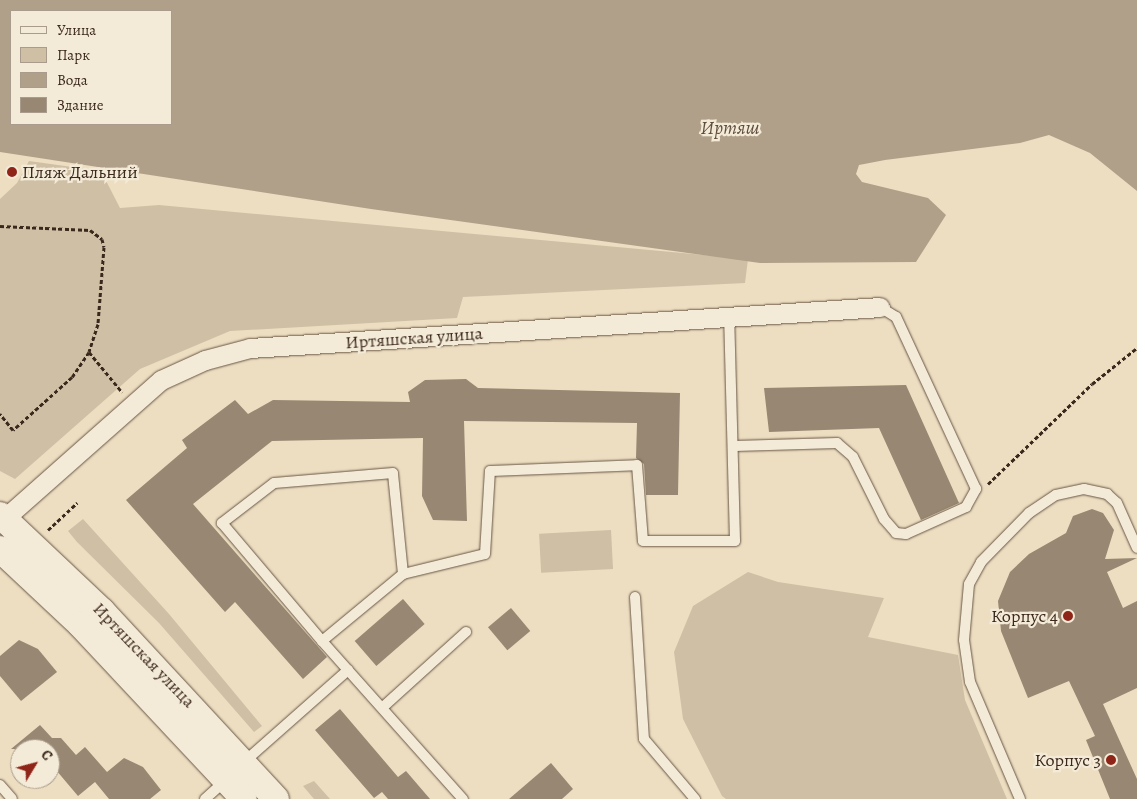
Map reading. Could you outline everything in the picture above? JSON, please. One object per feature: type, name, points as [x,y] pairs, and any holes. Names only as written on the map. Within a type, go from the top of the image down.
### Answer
[{"type":"street","name":"Иртяшская улица","points":[[244,799],[235,771],[102,611],[2,519],[161,380],[204,360],[250,348],[880,307]]},
{"type":"street","name":"Иртяшская улица","points":[[0,549],[235,771],[276,799]]},
{"type":"lane","points":[[735,446],[837,443],[853,457],[887,524],[896,533],[906,534],[966,507],[976,489],[896,317],[880,307]]},
{"type":"lane","points":[[322,641],[403,574],[484,554],[490,471],[637,465],[643,541],[735,541],[735,446],[729,317]]},
{"type":"lane","points":[[403,574],[392,473],[274,484],[222,524],[322,641],[383,707],[463,799]]},
{"type":"lane","points":[[1020,799],[970,682],[964,640],[969,584],[981,562],[1029,514],[1056,495],[1084,489],[1107,494],[1117,503],[1137,548]]},
{"type":"lane","points":[[635,597],[644,739],[695,799]]},
{"type":"lane","points":[[383,707],[466,632]]},
{"type":"lane","points":[[205,799],[348,670]]},
{"type":"lane","points":[[0,785],[12,799]]},
{"type":"path","points":[[0,226],[90,230],[102,239],[98,324],[89,352],[72,378],[13,430],[0,414]]},
{"type":"path","points":[[976,489],[1015,462],[1092,384],[1137,348]]},
{"type":"path","points":[[89,352],[132,404]]},
{"type":"green space","points":[[29,161],[101,171],[120,208],[159,205],[748,259],[745,283],[463,297],[457,318],[230,331],[140,369],[15,479],[0,471],[0,199],[17,183]]},
{"type":"green space","points":[[83,519],[169,614],[262,726],[254,732],[159,623],[77,542],[68,531]]},
{"type":"green space","points":[[611,530],[613,569],[541,573],[539,534]]},
{"type":"green space","points":[[748,572],[778,582],[884,598],[868,637],[958,655],[965,700],[1007,799],[726,799],[722,796],[683,719],[674,652],[693,606]]},
{"type":"green space","points":[[314,781],[330,799],[314,799],[303,786]]},
{"type":"water","name":"Иртяш","points":[[0,0],[1137,0],[1137,191],[1090,153],[1049,135],[1020,143],[859,165],[856,174],[862,182],[928,198],[946,215],[916,262],[760,263],[371,209],[0,152]]},
{"type":"building","points":[[466,379],[478,388],[680,393],[678,495],[646,495],[644,464],[636,458],[637,423],[464,421],[467,521],[433,520],[422,496],[423,438],[272,441],[193,504],[327,657],[303,679],[235,602],[225,612],[126,500],[187,448],[182,440],[235,400],[248,414],[273,400],[410,402],[408,392],[425,380]]},
{"type":"building","points":[[906,385],[959,503],[921,520],[879,428],[769,432],[764,388]]},
{"type":"building","name":"Корпус 4","points":[[1092,509],[1103,513],[1114,530],[1105,559],[1137,558],[1107,572],[1123,608],[1137,601],[1137,688],[1103,704],[1137,779],[1137,799],[1110,799],[1086,740],[1095,736],[1069,681],[1028,698],[1001,631],[998,601],[1010,572],[1029,554],[1066,533],[1073,516]]},
{"type":"building","points":[[403,599],[425,624],[376,666],[355,641]]},
{"type":"building","points":[[511,608],[530,631],[507,650],[488,627]]},
{"type":"building","points":[[19,640],[38,649],[57,672],[21,701],[0,676],[0,656]]},
{"type":"building","points":[[340,709],[398,777],[406,771],[430,799],[388,799],[382,792],[374,798],[315,730]]},
{"type":"building","points":[[40,725],[52,738],[61,738],[76,755],[85,747],[107,772],[124,758],[143,767],[161,790],[150,799],[109,799],[95,782],[78,796],[60,775],[60,739],[23,739]]},
{"type":"building","points":[[551,763],[573,789],[562,799],[509,799]]},
{"type":"place","name":"Пляж Дальний","points":[[12,172]]},
{"type":"place","name":"Корпус 4","points":[[1068,616]]},
{"type":"place","name":"Корпус 3","points":[[1111,760]]}]
